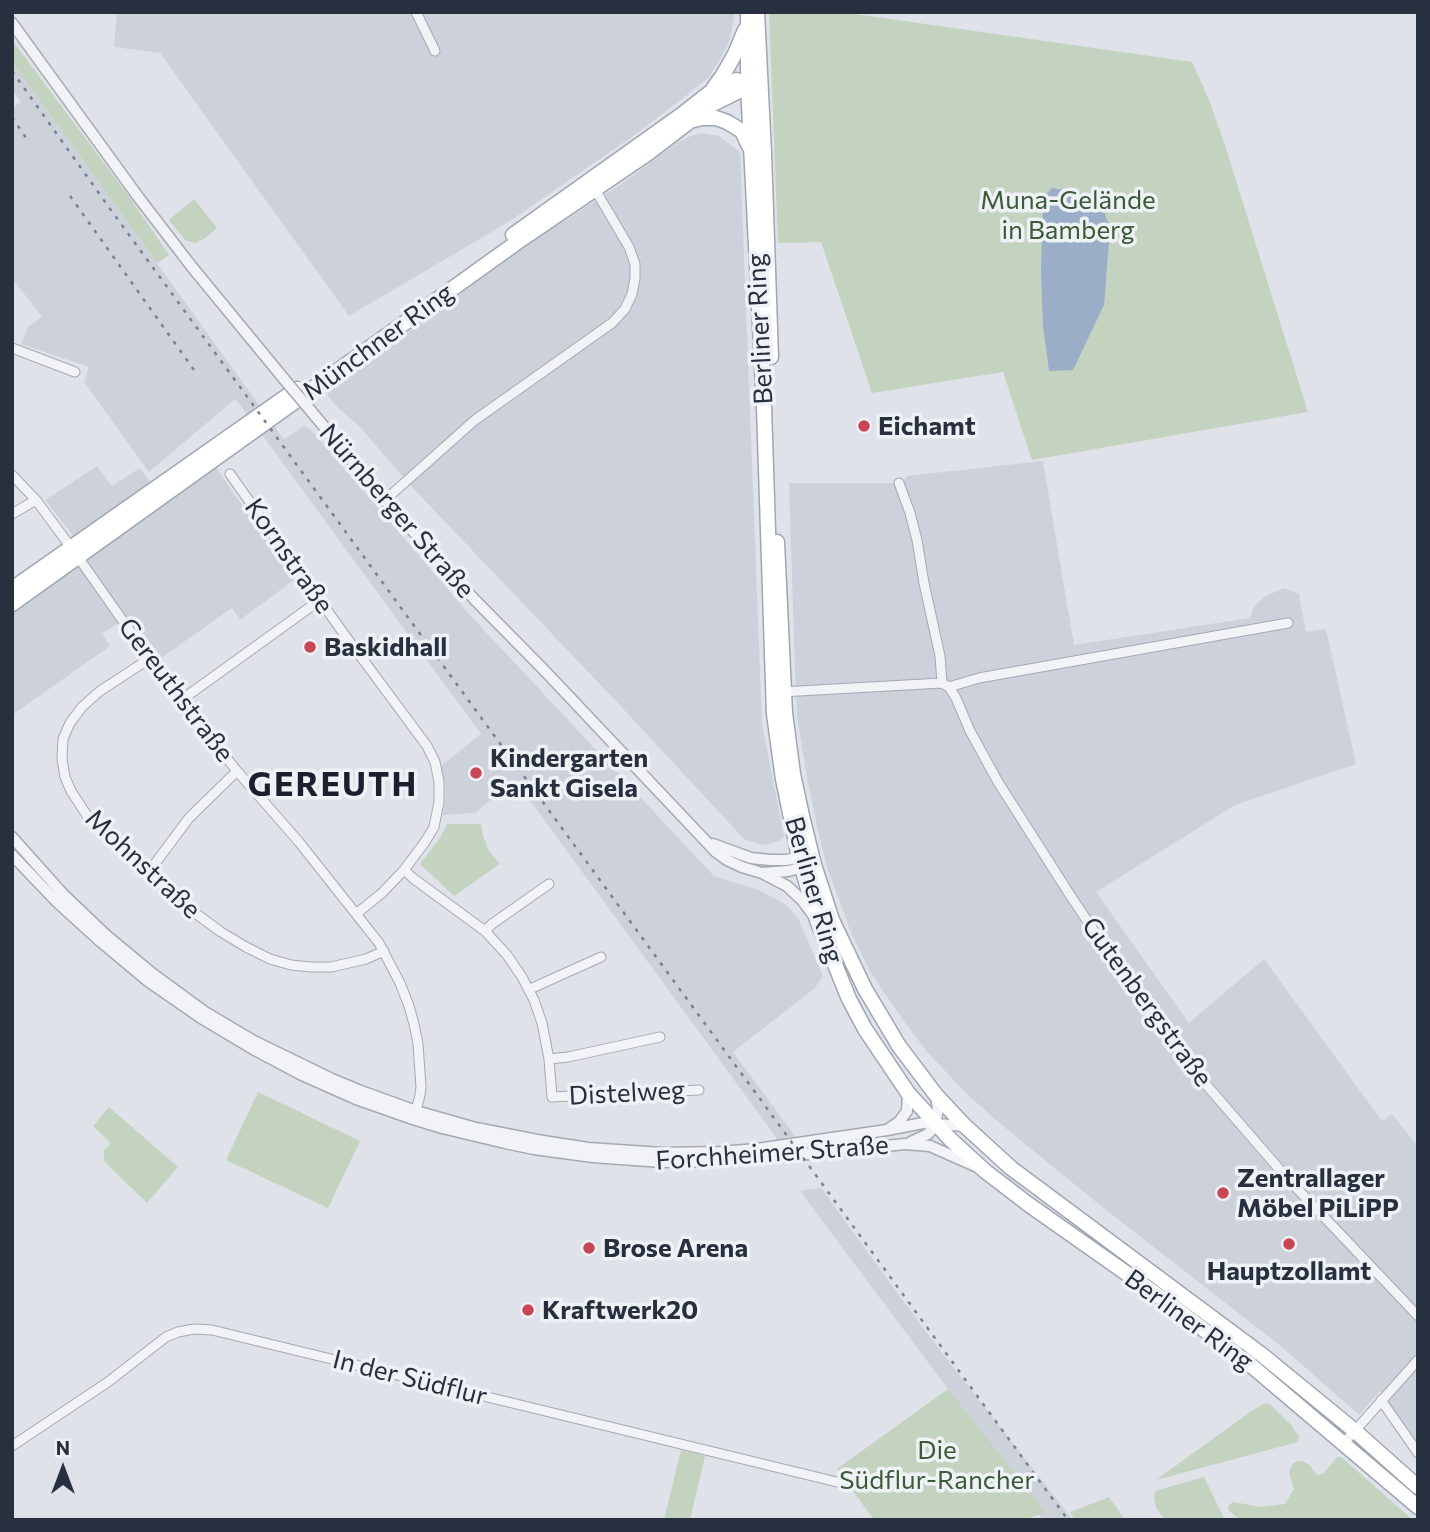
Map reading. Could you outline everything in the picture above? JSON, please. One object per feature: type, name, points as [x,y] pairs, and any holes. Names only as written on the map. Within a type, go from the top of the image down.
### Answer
[{"type":"main road","name":"Berliner Ring","points":[[751,14],[760,65],[776,503],[778,692]]},
{"type":"main road","name":"Berliner Ring","points":[[751,14],[748,85],[778,692],[817,920],[849,999],[879,1052],[908,1093],[950,1139],[985,1171],[1028,1205],[1170,1304],[1254,1367],[1418,1507]]},
{"type":"main road","points":[[712,91],[735,54],[751,14]]},
{"type":"main road","points":[[748,85],[756,76],[760,65]]},
{"type":"main road","points":[[712,91],[736,80],[748,85],[761,97]]},
{"type":"main road","name":"Münchner Ring","points":[[593,185],[648,154],[690,121],[748,85]]},
{"type":"main road","name":"Münchner Ring","points":[[12,604],[75,552],[593,185],[712,91]]},
{"type":"main road","points":[[690,121],[716,118],[731,124],[742,131],[751,151]]},
{"type":"main road","name":"Münchner Ring","points":[[12,589],[75,552]]},
{"type":"main road","name":"Berliner Ring","points":[[807,861],[864,989],[899,1046],[936,1095],[964,1126],[1012,1168],[1261,1354],[1418,1487]]},
{"type":"street","points":[[416,12],[435,51]]},
{"type":"street","name":"Nürnberger Straße","points":[[12,23],[192,267],[385,500],[474,599],[716,852],[742,867],[762,873],[788,871],[807,861]]},
{"type":"street","points":[[385,500],[475,420],[612,323],[625,309],[632,294],[635,264],[629,247],[593,185]]},
{"type":"street","points":[[12,348],[75,372]]},
{"type":"street","name":"Kornstraße","points":[[230,474],[428,746],[435,762],[439,782],[438,813],[434,827],[404,870],[356,914]]},
{"type":"street","name":"Gereuthstraße","points":[[12,475],[36,500],[75,552],[180,701],[299,842],[384,951],[410,1006],[417,1037],[421,1087],[416,1111]]},
{"type":"street","name":"Gutenbergstraße","points":[[899,483],[914,528],[946,685],[956,698],[970,731],[1003,791],[1158,1026],[1287,1178],[1418,1316]]},
{"type":"street","points":[[12,514],[36,500]]},
{"type":"street","points":[[180,701],[320,600]]},
{"type":"street","points":[[778,692],[946,685],[1288,623]]},
{"type":"street","name":"Mohnstraße","points":[[149,659],[100,691],[82,707],[70,723],[63,739],[65,778],[88,817],[196,915],[270,959],[291,965],[331,967],[384,951]]},
{"type":"street","points":[[148,873],[189,818],[237,771]]},
{"type":"street","name":"Forchheimer Straße","points":[[12,838],[63,894],[106,934],[188,1000],[246,1036],[305,1066],[361,1091],[416,1111],[476,1128],[537,1140],[588,1148],[662,1153],[757,1149],[923,1123],[964,1126]]},
{"type":"street","name":"Nürnberger Straße","points":[[707,842],[751,858],[807,861]]},
{"type":"street","name":"Forchheimer Straße","points":[[12,855],[57,902],[102,942],[149,982],[201,1018],[302,1074],[394,1113],[453,1131],[534,1149],[593,1157],[718,1161],[905,1144],[930,1146],[985,1171]]},
{"type":"street","name":"Distelweg","points":[[404,870],[485,932],[513,963],[530,989],[542,1023],[549,1059],[552,1097],[699,1090]]},
{"type":"street","points":[[762,873],[787,886],[817,920]]},
{"type":"street","points":[[485,932],[492,924],[549,884]]},
{"type":"street","points":[[530,989],[601,957]]},
{"type":"street","name":"Distelweg","points":[[549,1059],[660,1037]]},
{"type":"street","points":[[887,1130],[904,1116],[908,1093]]},
{"type":"street","points":[[905,1144],[932,1131],[938,1110],[936,1095]]},
{"type":"street","name":"In der Südflur","points":[[12,1446],[108,1382],[166,1336],[194,1329],[212,1330],[837,1482]]},
{"type":"street","points":[[1345,1443],[1418,1360]]},
{"type":"street","points":[[1381,1400],[1418,1453]]},
{"type":"shaded area","points":[[117,12],[735,12],[730,40],[722,56],[709,77],[687,95],[510,221],[349,316],[160,53],[114,47]]},
{"type":"shaded area","points":[[12,62],[259,405],[247,414],[235,399],[149,472],[84,382],[89,367],[21,344],[28,327],[42,317],[12,278],[12,108],[21,102],[12,90]]},
{"type":"shaded area","points":[[703,133],[719,136],[740,152],[762,724],[784,836],[780,841],[764,845],[745,840],[410,485],[361,428],[333,403],[326,392],[532,242],[627,180],[678,142]]},
{"type":"shaded area","points":[[272,424],[284,439],[304,426],[315,434],[469,614],[714,876],[759,890],[785,904],[798,918],[823,976],[815,988],[733,1052],[795,1136],[778,1140],[515,780],[475,813],[443,815],[446,793],[441,766],[481,734],[260,432]]},
{"type":"shaded area","points":[[210,459],[294,580],[240,620],[232,608],[161,658],[130,615],[102,634],[110,646],[12,715],[12,599],[84,549],[45,500],[97,466],[112,486],[140,468],[160,495]]},
{"type":"shaded area","points":[[1043,461],[1074,645],[1250,618],[1254,606],[1266,596],[1284,588],[1299,594],[1306,632],[1326,629],[1356,764],[1235,805],[1096,892],[1189,1023],[1264,959],[1382,1121],[1392,1114],[1418,1147],[1418,1443],[1380,1391],[1359,1415],[1282,1347],[997,1121],[928,1053],[871,973],[851,933],[827,867],[818,831],[797,717],[789,483],[902,483],[907,476]]},
{"type":"shaded area","points":[[821,1188],[925,1331],[1073,1520],[1043,1520],[800,1191]]},
{"type":"green space","name":"Muna-Gelände in Bamberg","points":[[769,12],[841,12],[1192,62],[1224,142],[1308,412],[1032,460],[1003,372],[872,393],[821,242],[778,243]]},
{"type":"green space","points":[[12,40],[128,195],[169,255],[157,263],[12,62]]},
{"type":"green space","points":[[194,199],[217,228],[196,243],[186,241],[169,220]]},
{"type":"green space","points":[[447,824],[481,824],[489,851],[500,864],[454,896],[420,864]]},
{"type":"green space","points":[[258,1092],[360,1141],[328,1208],[226,1160]]},
{"type":"green space","points":[[109,1107],[178,1167],[147,1203],[104,1161],[104,1150],[111,1143],[93,1126]]},
{"type":"green space","name":"Die Südflur-Rancher","points":[[948,1389],[1045,1512],[1025,1520],[874,1520],[837,1469]]},
{"type":"green space","points":[[1266,1403],[1291,1425],[1299,1437],[1298,1442],[1156,1480],[1253,1410]]},
{"type":"green space","points":[[681,1450],[705,1456],[690,1520],[664,1520]]},
{"type":"green space","points":[[1337,1457],[1341,1457],[1413,1520],[1240,1520],[1228,1510],[1233,1502],[1261,1507],[1285,1504],[1294,1489],[1289,1472],[1293,1463],[1304,1462],[1319,1475],[1325,1472]]},
{"type":"green space","points":[[1204,1477],[1225,1520],[1165,1520],[1156,1508],[1155,1491]]},
{"type":"green space","points":[[1109,1497],[1125,1520],[1075,1520],[1070,1512]]},
{"type":"water","points":[[1052,188],[1099,196],[1110,229],[1104,305],[1073,370],[1049,371],[1043,326],[1043,198]]},
{"type":"railway","points":[[12,71],[1068,1520]]},
{"type":"railway","points":[[12,117],[26,138]]},
{"type":"railway","points":[[70,196],[194,370]]},
{"type":"place","name":"Eichamt","points":[[864,426]]},
{"type":"place","name":"Baskidhall","points":[[310,647]]},
{"type":"place","name":"Kindergarten Sankt Gisela","points":[[476,773]]},
{"type":"place","name":"Zentrallager Möbel PiLiPP","points":[[1223,1193]]},
{"type":"place","name":"Hauptzollamt","points":[[1289,1244]]},
{"type":"place","name":"Brose Arena","points":[[589,1248]]},
{"type":"place","name":"Kraftwerk20","points":[[528,1310]]},
{"type":"district","name":"GEREUTH","points":[[333,785]]}]
